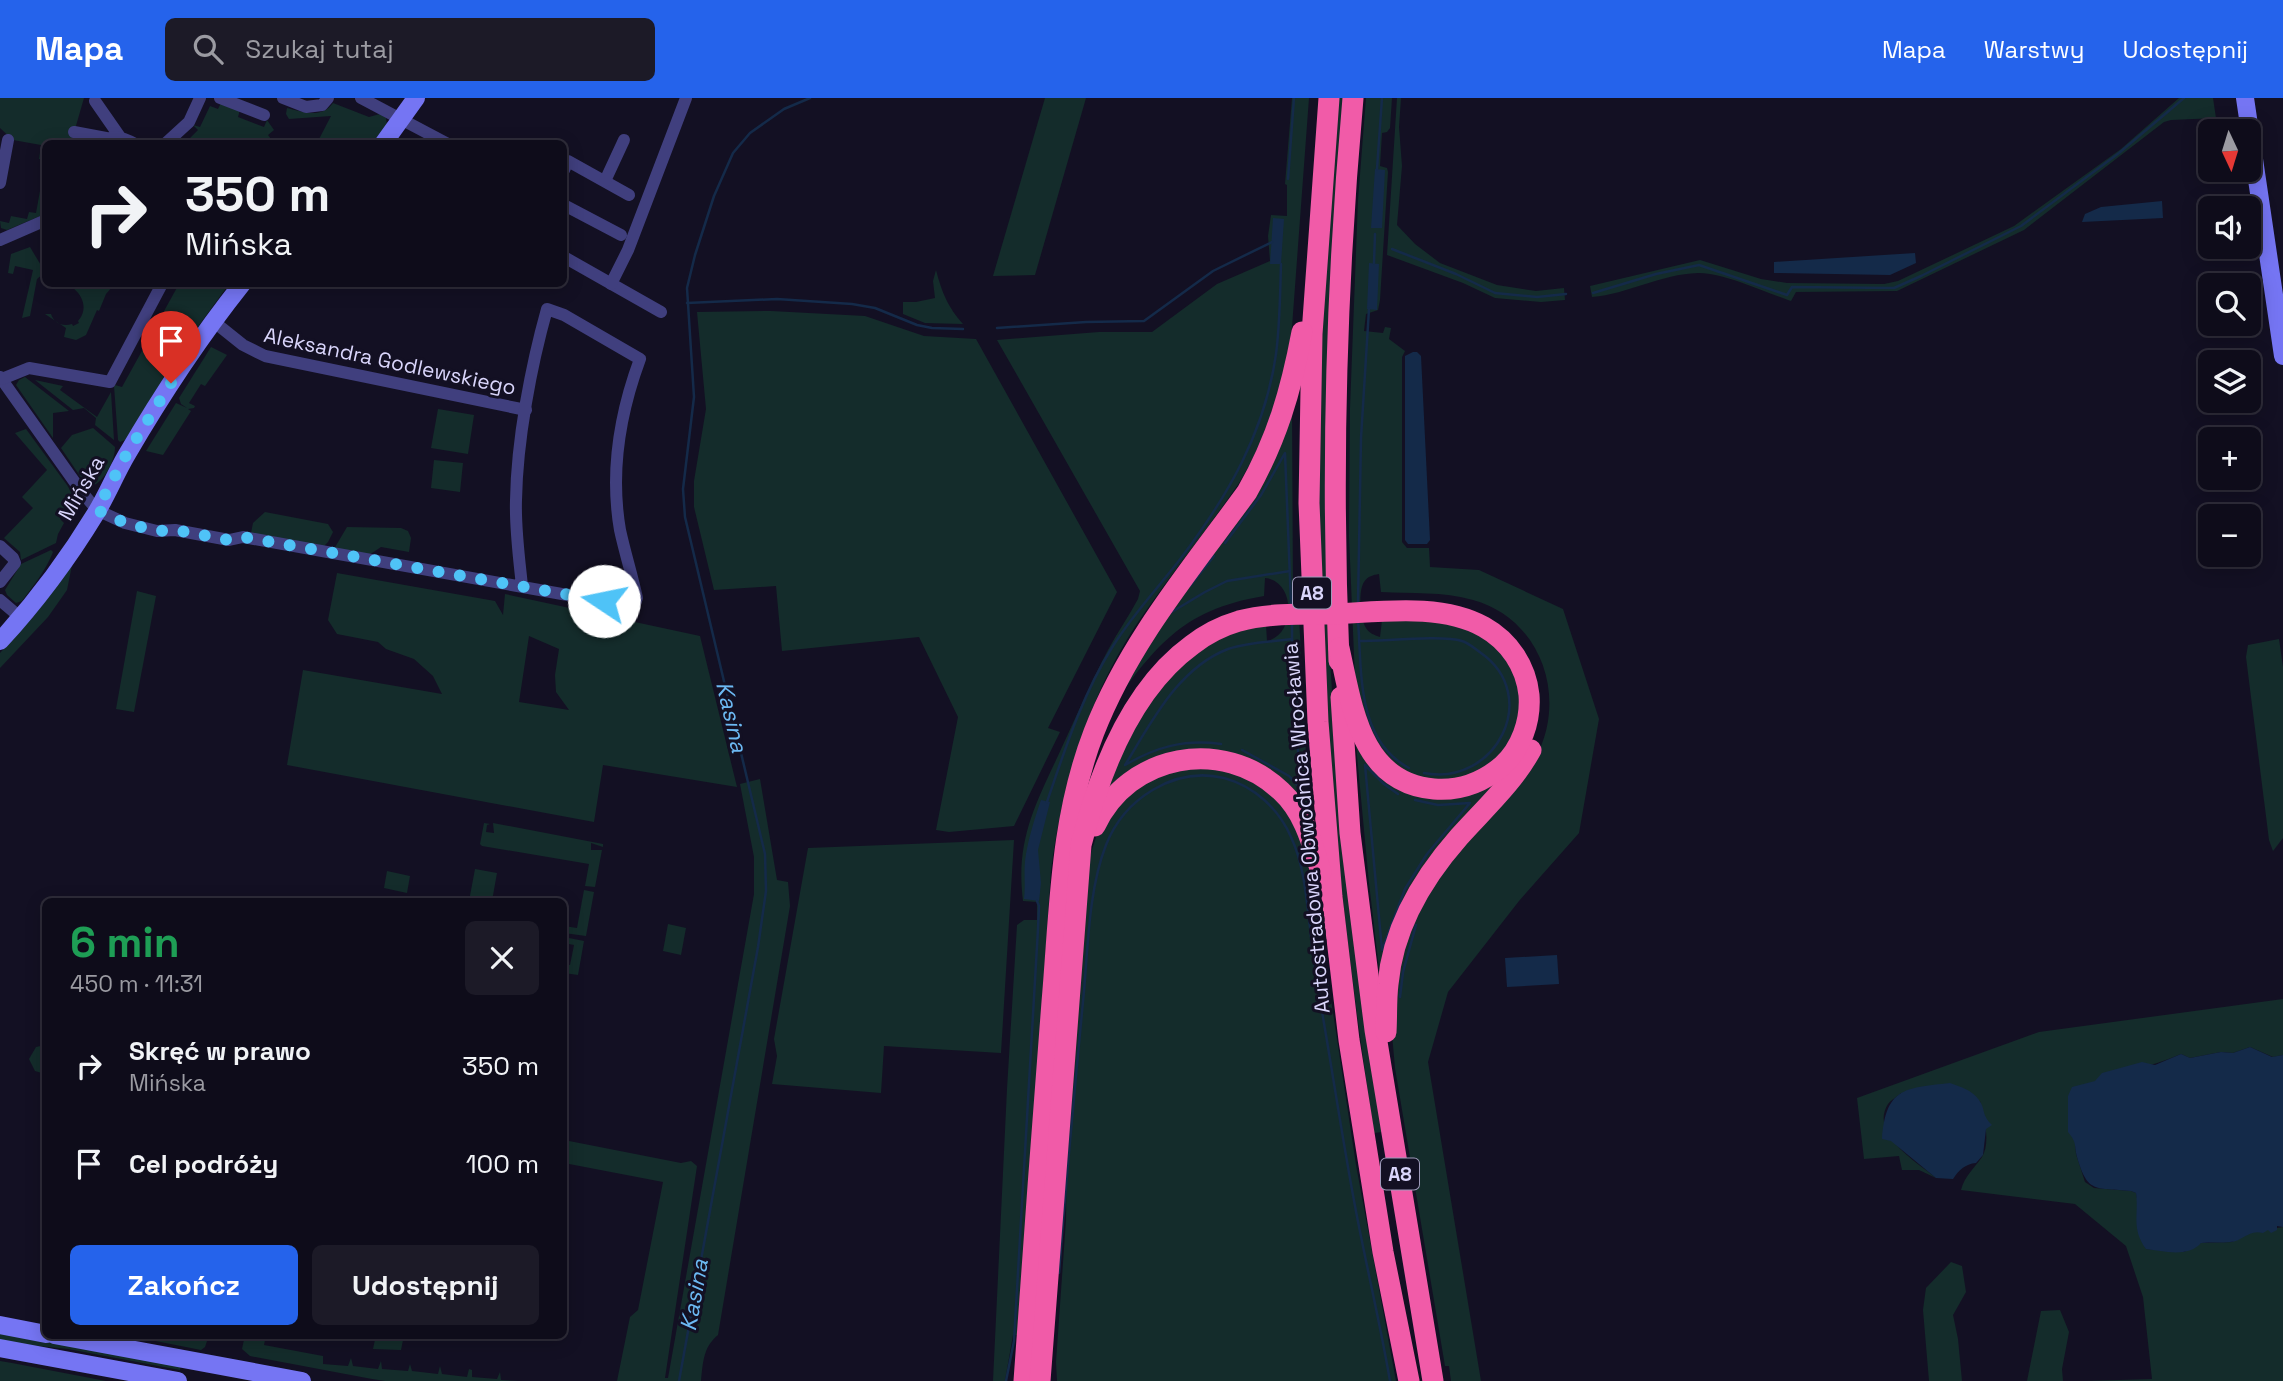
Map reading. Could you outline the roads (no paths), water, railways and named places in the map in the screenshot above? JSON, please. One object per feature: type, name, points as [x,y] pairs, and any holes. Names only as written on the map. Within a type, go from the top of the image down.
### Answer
[{"type":"highway","name":"Autostradowa Obwodnica Wrocławia","points":[[1329,98],[1314,288],[1309,503],[1317,700],[1332,897],[1351,1053],[1383,1252],[1409,1381]]},
{"type":"highway","name":"Autostradowa Obwodnica Wrocławia","points":[[1353,98],[1344,207],[1336,375],[1335,525],[1350,832],[1375,1030],[1433,1381]]},
{"type":"highway","points":[[1040,1381],[1034,1352],[1058,916],[1069,813],[1081,769],[1113,689],[1147,630],[1247,492],[1275,437],[1292,384],[1303,326],[1314,288]]},
{"type":"highway","points":[[1065,857],[1095,762],[1122,710],[1149,670],[1178,640],[1207,621],[1236,610],[1453,603],[1493,617],[1518,637],[1537,668],[1543,701],[1539,732],[1527,757],[1510,781],[1435,867],[1419,890],[1401,927],[1392,955],[1388,983],[1385,1091]]},
{"type":"highway","points":[[1339,648],[1353,710],[1362,736],[1375,758],[1394,775],[1419,787],[1455,789],[1485,779],[1506,762],[1520,743],[1529,711],[1525,678],[1510,649],[1485,628],[1462,618],[1373,607]]},
{"type":"highway","points":[[1024,1381],[1034,1352],[1084,833],[1106,767],[1132,716],[1158,677],[1180,654],[1213,632],[1277,609]]},
{"type":"highway","points":[[1078,878],[1097,820],[1124,787],[1142,773],[1160,765],[1203,758],[1238,765],[1261,775],[1282,791],[1306,827],[1332,897]]},
{"type":"highway","points":[[1017,1381],[1034,1352]]},
{"type":"highway","points":[[1034,1352],[1049,1381]]},
{"type":"street","points":[[169,140],[189,122],[200,98]]},
{"type":"street","points":[[220,98],[264,116]]},
{"type":"street","points":[[283,98],[306,107],[323,102]]},
{"type":"street","points":[[361,98],[441,140]]},
{"type":"street","points":[[386,140],[416,98]]},
{"type":"street","points":[[611,284],[628,250],[686,98]]},
{"type":"street","points":[[2245,98],[2283,356]]},
{"type":"street","points":[[74,132],[108,139],[96,101]]},
{"type":"street","points":[[0,183],[8,140]]},
{"type":"street","points":[[604,181],[624,140]]},
{"type":"street","points":[[567,163],[568,161],[629,195]]},
{"type":"street","points":[[567,207],[621,235]]},
{"type":"street","points":[[0,240],[42,222]]},
{"type":"street","points":[[567,259],[661,312]]},
{"type":"street","points":[[160,287],[110,382],[29,368],[1,378],[66,471],[97,510],[125,523],[157,531],[175,530],[229,540],[243,537],[629,606],[638,598],[620,529],[616,486],[622,419],[640,359],[564,315],[547,309],[526,410],[516,487],[522,586]]},
{"type":"street","name":"Mińska","points":[[0,642],[66,559],[157,405],[213,321],[241,287]]},
{"type":"street","name":"Aleksandra Godlewskiego","points":[[213,321],[243,345],[265,356],[526,410]]},
{"type":"street","points":[[0,546],[13,558],[15,564],[0,582]]},
{"type":"street","points":[[0,600],[21,618]]},
{"type":"street","points":[[0,1325],[42,1333]]},
{"type":"street","points":[[76,1339],[302,1381]]},
{"type":"street","points":[[0,1348],[178,1381]]},
{"type":"water","points":[[1375,169],[1385,170],[1382,228],[1371,228]]},
{"type":"water","points":[[2162,201],[2163,218],[2082,222],[2085,214],[2101,207]]},
{"type":"water","points":[[1273,218],[1284,219],[1281,264],[1270,264]]},
{"type":"water","points":[[1915,253],[1916,263],[1890,275],[1774,273],[1774,262]]},
{"type":"water","points":[[1369,263],[1379,264],[1377,310],[1367,309]]},
{"type":"water","points":[[1413,352],[1421,356],[1430,540],[1427,544],[1408,544],[1405,540],[1405,356]]},
{"type":"water","points":[[1041,800],[1050,802],[1038,850],[1041,883],[1039,901],[1024,899],[1026,854]]},
{"type":"water","points":[[1557,955],[1559,984],[1507,987],[1505,958]]},
{"type":"water","points":[[2250,1047],[2272,1057],[2283,1055],[2283,1227],[2277,1226],[2277,1230],[2271,1233],[2268,1230],[2253,1233],[2235,1241],[2201,1243],[2189,1251],[2146,1249],[2137,1228],[2136,1193],[2101,1189],[2085,1178],[2074,1141],[2068,1132],[2068,1096],[2072,1087],[2095,1081],[2102,1073],[2142,1062],[2155,1065],[2181,1054],[2190,1058],[2221,1052],[2233,1053]]},
{"type":"water","points":[[1950,1083],[1966,1089],[1976,1097],[1992,1125],[1986,1129],[1983,1155],[1976,1163],[1963,1168],[1953,1179],[1936,1178],[1891,1141],[1882,1139],[1888,1109],[1900,1094],[1909,1089]]},
{"type":"waterway","name":"Kasina","points":[[679,1381],[766,891],[765,854],[685,517],[683,489],[694,397],[687,288],[714,196],[733,153],[750,133],[784,109],[810,98]]},
{"type":"waterway","points":[[1288,179],[1294,98]]},
{"type":"waterway","points":[[1377,169],[1382,98]]},
{"type":"waterway","points":[[1593,293],[1656,274],[1699,265],[1787,295],[1792,287],[1894,288],[2021,226],[2119,153],[2184,98]]},
{"type":"waterway","points":[[1374,263],[1375,234]]},
{"type":"waterway","points":[[997,328],[1144,321],[1213,271],[1272,242]]},
{"type":"waterway","points":[[1392,249],[1456,274],[1495,293],[1537,297],[1566,294]]},
{"type":"waterway","points":[[1047,802],[1076,722],[1102,664],[1129,623],[1198,535],[1229,487],[1254,436],[1271,383],[1276,354],[1281,264]]},
{"type":"waterway","points":[[687,303],[777,299],[852,304],[875,308],[917,325],[963,329]]},
{"type":"waterway","points":[[1358,603],[1361,438],[1369,309]]},
{"type":"waterway","points":[[1225,543],[1261,495],[1285,453],[1291,604]]},
{"type":"waterway","points":[[1190,586],[1214,556]]},
{"type":"waterway","points":[[1170,613],[1227,581],[1290,571]]},
{"type":"waterway","points":[[1358,620],[1362,682],[1371,723],[1379,740],[1392,756],[1409,768]]},
{"type":"waterway","points":[[1292,621],[1292,639]]},
{"type":"waterway","points":[[1221,744],[1171,746],[1148,753],[1125,765],[1168,698],[1194,669],[1228,649],[1292,639],[1300,788],[1289,776],[1242,750]]},
{"type":"waterway","points":[[1361,641],[1453,639],[1470,645],[1499,671],[1508,692],[1509,714],[1502,734],[1490,753],[1472,766],[1450,774],[1424,773]]},
{"type":"waterway","points":[[1398,794],[1365,765],[1382,950],[1405,889],[1427,854],[1470,803],[1438,805],[1415,800]]},
{"type":"waterway","points":[[1059,1273],[1090,917],[1100,862],[1114,828],[1138,800],[1169,782],[1187,777],[1224,778],[1255,793],[1272,808],[1286,827],[1299,859],[1346,1154],[1390,1381]]},
{"type":"waterway","points":[[1006,1381],[1014,1341],[1038,929],[1037,901]]},
{"type":"waterway","points":[[1400,997],[1403,972],[1416,925]]}]
